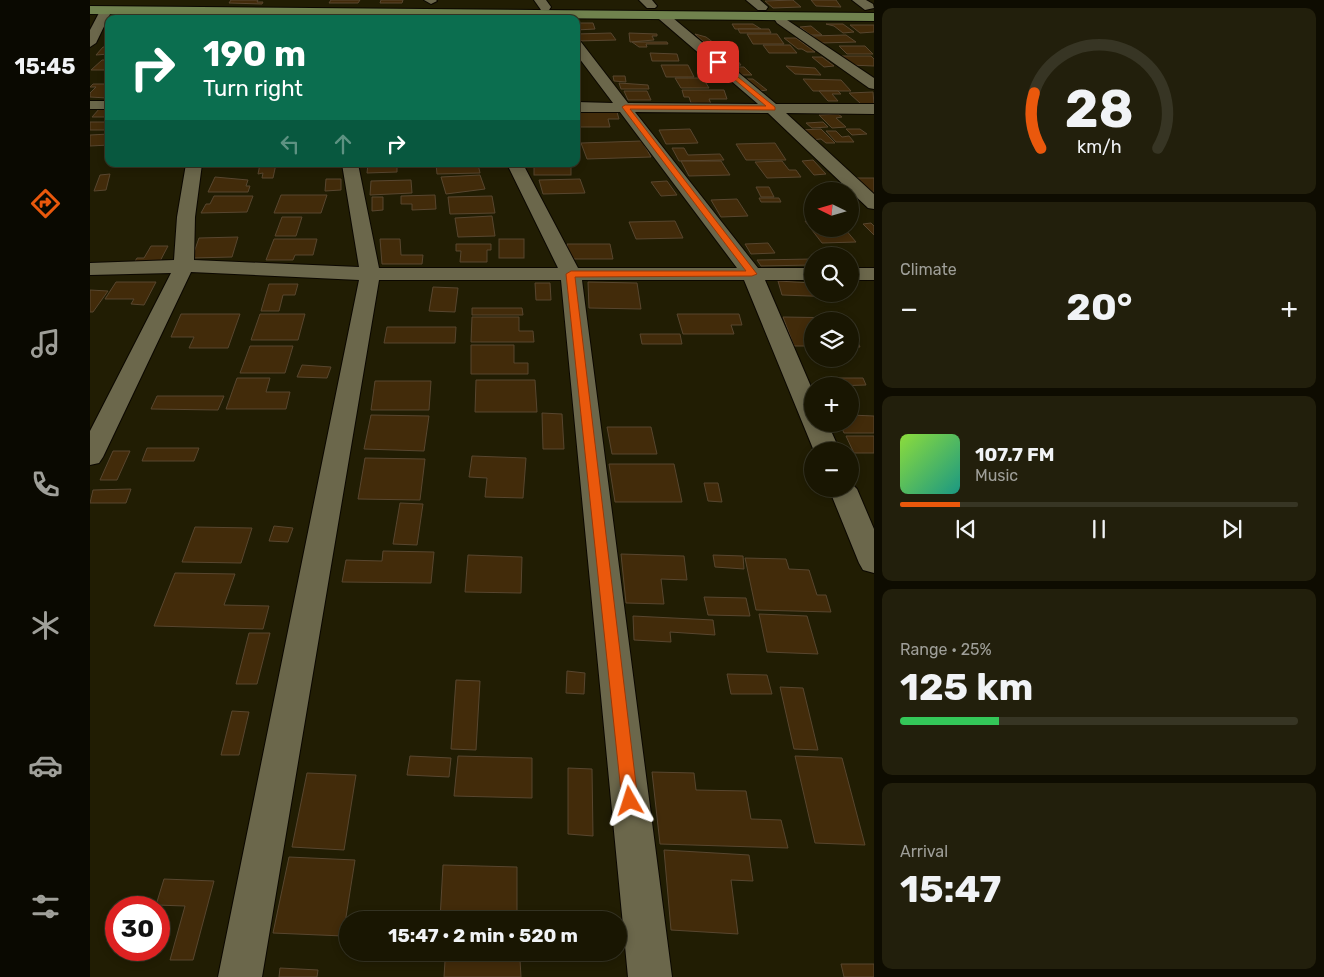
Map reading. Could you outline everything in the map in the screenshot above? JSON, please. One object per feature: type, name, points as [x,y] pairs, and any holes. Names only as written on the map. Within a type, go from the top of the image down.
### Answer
[{"type":"main road","points":[[90,4],[167,7],[872,11]]},
{"type":"main road","points":[[90,10],[167,7]]},
{"type":"street","points":[[858,0],[872,11]]},
{"type":"street","points":[[90,43],[104,14]]},
{"type":"street","points":[[663,16],[772,108],[874,204]]},
{"type":"street","points":[[781,20],[874,85]]},
{"type":"street","points":[[580,50],[752,274],[804,398]]},
{"type":"street","points":[[90,105],[105,105]]},
{"type":"street","points":[[580,107],[874,109]]},
{"type":"street","points":[[90,457],[184,266],[186,217],[194,167]]},
{"type":"street","points":[[240,977],[370,274],[351,167]]},
{"type":"street","points":[[517,167],[571,274],[650,977]]},
{"type":"street","points":[[90,270],[184,266],[370,274],[804,274]]},
{"type":"street","points":[[859,274],[874,274]]},
{"type":"street","points":[[846,497],[874,563]]},
{"type":"building","points":[[231,0],[258,0],[257,2],[263,2],[262,4],[229,3]]},
{"type":"building","points":[[331,0],[360,0],[358,3],[329,3]]},
{"type":"building","points":[[381,0],[403,0],[402,3],[380,3]]},
{"type":"building","points":[[793,0],[801,7],[773,8],[765,1]]},
{"type":"building","points":[[811,0],[836,0],[841,7],[816,6]]},
{"type":"building","points":[[229,13],[261,13],[259,15],[227,15]]},
{"type":"building","points":[[342,14],[371,14],[371,15]]},
{"type":"building","points":[[580,23],[593,23],[595,29],[580,30]]},
{"type":"building","points":[[732,24],[753,24],[761,29],[735,29]]},
{"type":"building","points":[[826,24],[843,24],[854,32],[843,33],[834,26]]},
{"type":"building","points":[[850,25],[874,25],[874,32],[860,33]]},
{"type":"building","points":[[811,26],[822,35],[811,35],[800,27]]},
{"type":"building","points":[[738,29],[769,29],[771,33],[740,33]]},
{"type":"building","points":[[611,33],[616,40],[580,41],[580,34]]},
{"type":"building","points":[[629,33],[657,34],[657,36],[652,36],[654,40],[630,42]]},
{"type":"building","points":[[695,34],[706,37],[714,43],[706,44]]},
{"type":"building","points":[[747,34],[777,34],[784,44],[753,44]]},
{"type":"building","points":[[846,35],[856,42],[821,43],[812,36]]},
{"type":"building","points":[[784,38],[796,38],[815,52],[798,49]]},
{"type":"building","points":[[632,42],[667,42],[668,44],[646,44],[647,47],[639,47]]},
{"type":"building","points":[[708,44],[715,44],[725,53],[718,54]]},
{"type":"building","points":[[763,45],[790,45],[797,53],[769,53]]},
{"type":"building","points":[[839,46],[865,46],[873,54],[847,54]]},
{"type":"building","points":[[103,47],[105,47],[105,54],[96,55]]},
{"type":"building","points":[[650,53],[677,54],[679,61],[652,61]]},
{"type":"building","points":[[842,56],[871,56],[874,59],[874,66],[850,65]]},
{"type":"building","points":[[812,57],[822,57],[834,66],[824,67]]},
{"type":"building","points":[[102,60],[105,60],[105,70],[91,70]]},
{"type":"building","points":[[724,60],[737,60],[741,65],[728,66]]},
{"type":"building","points":[[661,65],[688,65],[694,77],[666,77]]},
{"type":"building","points":[[786,66],[815,68],[821,75],[795,74]]},
{"type":"building","points":[[734,67],[744,67],[752,75],[741,75]]},
{"type":"building","points":[[613,76],[625,76],[626,82],[614,81]]},
{"type":"building","points":[[675,78],[703,78],[709,88],[681,88]]},
{"type":"building","points":[[746,79],[753,79],[767,90],[760,91]]},
{"type":"building","points":[[803,79],[841,80],[851,91],[813,91]]},
{"type":"building","points":[[619,83],[648,85],[649,89],[621,89]]},
{"type":"building","points":[[93,84],[105,84],[105,98],[90,97],[90,93],[96,87],[90,87]]},
{"type":"building","points":[[682,90],[724,90],[727,99],[709,99],[711,104],[691,103],[689,97],[684,97]]},
{"type":"building","points":[[624,91],[647,91],[651,100],[628,100]]},
{"type":"building","points":[[819,91],[838,91],[841,94],[832,94],[838,101],[828,101]]},
{"type":"building","points":[[873,92],[874,104],[861,104],[849,93]]},
{"type":"building","points":[[100,108],[105,108],[105,117],[92,117]]},
{"type":"building","points":[[580,112],[617,112],[619,119],[608,119],[610,127],[580,127]]},
{"type":"building","points":[[838,114],[842,117],[836,118],[846,127],[832,128],[819,115]]},
{"type":"building","points":[[90,122],[105,122],[105,130],[90,130]]},
{"type":"building","points":[[823,122],[828,127],[812,128],[806,123]]},
{"type":"building","points":[[690,129],[698,143],[666,144],[659,130]]},
{"type":"building","points":[[821,129],[835,143],[826,143],[821,139],[810,140],[800,130]]},
{"type":"building","points":[[846,129],[860,129],[867,134],[852,135]]},
{"type":"building","points":[[826,131],[836,131],[842,137],[849,136],[854,142],[836,142]]},
{"type":"building","points":[[105,134],[105,145],[90,146],[90,135]]},
{"type":"building","points":[[642,141],[651,157],[587,159],[581,143]]},
{"type":"building","points":[[775,143],[786,160],[746,160],[736,144]]},
{"type":"building","points":[[672,148],[684,148],[688,155],[720,154],[724,160],[679,161]]},
{"type":"building","points":[[813,160],[826,174],[814,175],[802,161]]},
{"type":"building","points":[[681,161],[721,161],[730,175],[689,176]]},
{"type":"building","points":[[782,161],[789,170],[796,170],[801,177],[767,178],[755,162]]},
{"type":"building","points":[[259,167],[275,167],[273,178],[262,178],[263,173],[258,174]]},
{"type":"building","points":[[368,167],[397,167],[397,172],[367,173]]},
{"type":"building","points":[[436,167],[479,167],[480,173],[437,174]]},
{"type":"building","points":[[534,167],[571,167],[571,175],[534,175]]},
{"type":"building","points":[[110,174],[106,190],[94,191],[100,175]]},
{"type":"building","points":[[480,175],[485,189],[446,194],[441,177]]},
{"type":"building","points":[[215,177],[248,180],[246,186],[250,186],[248,192],[208,192]]},
{"type":"building","points":[[857,178],[874,178],[874,196]]},
{"type":"building","points":[[326,179],[341,179],[341,190],[325,191]]},
{"type":"building","points":[[580,179],[585,193],[543,194],[539,180]]},
{"type":"building","points":[[411,180],[412,193],[370,195],[371,181]]},
{"type":"building","points":[[667,181],[677,195],[661,196],[651,182]]},
{"type":"building","points":[[756,187],[769,187],[774,197],[761,197]]},
{"type":"building","points":[[281,195],[327,195],[321,213],[274,213]]},
{"type":"building","points":[[435,195],[436,209],[412,210],[412,204],[401,204],[401,196]]},
{"type":"building","points":[[214,196],[253,196],[247,212],[201,213],[206,204],[210,204]]},
{"type":"building","points":[[492,196],[495,213],[450,214],[448,197]]},
{"type":"building","points":[[372,197],[383,197],[383,210],[372,211]]},
{"type":"building","points":[[759,198],[779,198],[781,202],[761,202]]},
{"type":"building","points":[[737,199],[748,216],[721,217],[711,200]]},
{"type":"building","points":[[492,216],[495,236],[458,237],[455,218]]},
{"type":"building","points":[[282,217],[302,217],[296,236],[275,236]]},
{"type":"building","points":[[675,221],[683,238],[636,239],[629,222]]},
{"type":"building","points":[[871,223],[874,226],[874,235],[863,224]]},
{"type":"building","points":[[238,237],[232,257],[192,258],[199,238]]},
{"type":"building","points":[[818,238],[853,238],[856,242],[822,243]]},
{"type":"building","points":[[274,239],[317,239],[313,255],[295,255],[293,260],[266,260]]},
{"type":"building","points":[[380,239],[400,239],[401,255],[423,255],[422,264],[382,264]]},
{"type":"building","points":[[499,239],[524,239],[524,258],[499,258]]},
{"type":"building","points":[[768,243],[775,253],[751,254],[745,244]]},
{"type":"building","points":[[456,244],[491,244],[491,250],[487,250],[487,262],[460,262],[461,251],[456,251]]},
{"type":"building","points":[[567,244],[610,244],[613,259],[569,259]]},
{"type":"building","points":[[151,246],[168,246],[158,265],[132,266],[137,258],[144,258]]},
{"type":"building","points":[[804,259],[804,265],[761,266],[757,260]]},
{"type":"building","points":[[778,281],[804,283],[804,296],[782,295]]},
{"type":"building","points":[[116,282],[156,282],[144,305],[131,304],[134,299],[105,299]]},
{"type":"building","points":[[588,282],[637,283],[641,309],[589,308]]},
{"type":"building","points":[[535,283],[550,283],[551,300],[536,300]]},
{"type":"building","points":[[269,284],[298,284],[295,295],[283,295],[279,311],[261,311]]},
{"type":"building","points":[[433,287],[458,288],[455,312],[429,311]]},
{"type":"building","points":[[90,290],[108,291],[93,312],[90,312]]},
{"type":"building","points":[[472,308],[522,308],[523,315],[472,315]]},
{"type":"building","points":[[181,314],[240,314],[228,348],[189,348],[194,337],[171,337]]},
{"type":"building","points":[[260,314],[305,314],[298,340],[251,340]]},
{"type":"building","points":[[677,314],[739,314],[742,325],[731,325],[734,334],[683,334]]},
{"type":"building","points":[[472,317],[519,317],[519,331],[533,331],[534,342],[471,342]]},
{"type":"building","points":[[783,317],[804,317],[804,346],[794,346]]},
{"type":"building","points":[[387,327],[456,327],[455,343],[384,343]]},
{"type":"building","points":[[640,334],[680,334],[682,344],[642,344]]},
{"type":"building","points":[[471,345],[514,345],[514,363],[528,363],[528,374],[471,374]]},
{"type":"building","points":[[250,346],[293,346],[285,373],[240,373]]},
{"type":"building","points":[[302,365],[331,367],[327,378],[297,377]]},
{"type":"building","points":[[237,378],[270,378],[266,392],[290,392],[286,409],[226,409]]},
{"type":"building","points":[[859,378],[863,378],[866,385],[859,385]]},
{"type":"building","points":[[476,380],[535,380],[537,412],[475,412]]},
{"type":"building","points":[[375,381],[431,381],[429,410],[371,410]]},
{"type":"building","points":[[157,396],[224,396],[218,410],[151,409]]},
{"type":"building","points":[[542,413],[562,414],[564,449],[543,449]]},
{"type":"building","points":[[371,415],[429,416],[424,451],[364,449]]},
{"type":"building","points":[[859,415],[874,416],[874,433],[844,433],[859,432]]},
{"type":"building","points":[[607,427],[651,427],[657,454],[612,454]]},
{"type":"building","points":[[846,436],[874,436],[874,453],[859,453],[859,442],[849,442]]},
{"type":"building","points":[[147,448],[199,448],[194,461],[142,461]]},
{"type":"building","points":[[113,451],[130,451],[117,480],[100,480]]},
{"type":"building","points":[[472,456],[526,458],[523,498],[485,497],[487,478],[469,477]]},
{"type":"building","points":[[365,458],[425,459],[420,500],[358,499]]},
{"type":"building","points":[[609,464],[674,464],[682,502],[615,502]]},
{"type":"building","points":[[704,483],[718,483],[722,502],[708,501]]},
{"type":"building","points":[[131,489],[126,503],[90,503],[93,490]]},
{"type":"building","points":[[400,503],[423,504],[417,545],[393,544]]},
{"type":"building","points":[[274,526],[293,528],[288,542],[269,541]]},
{"type":"building","points":[[195,527],[252,528],[241,563],[182,562]]},
{"type":"building","points":[[383,551],[434,552],[431,583],[342,582],[346,560],[382,561]]},
{"type":"building","points":[[621,554],[684,556],[687,580],[661,579],[664,604],[626,603]]},
{"type":"building","points":[[468,555],[522,557],[521,593],[465,592]]},
{"type":"building","points":[[713,555],[743,556],[744,569],[715,567]]},
{"type":"building","points":[[745,558],[786,559],[789,569],[809,570],[817,595],[826,595],[831,612],[756,610]]},
{"type":"building","points":[[175,573],[235,574],[224,605],[269,606],[263,629],[154,626]]},
{"type":"building","points":[[704,597],[746,598],[750,616],[708,615]]},
{"type":"building","points":[[759,614],[807,616],[818,654],[767,652]]},
{"type":"building","points":[[633,616],[713,620],[715,635],[670,632],[671,642],[634,640]]},
{"type":"building","points":[[249,633],[270,633],[257,684],[236,684]]},
{"type":"building","points":[[567,671],[585,673],[584,694],[566,693]]},
{"type":"building","points":[[727,674],[767,675],[772,694],[731,694]]},
{"type":"building","points":[[456,680],[480,681],[476,750],[451,749]]},
{"type":"building","points":[[780,687],[803,688],[818,750],[794,749]]},
{"type":"building","points":[[232,711],[249,712],[239,755],[221,755]]},
{"type":"building","points":[[410,756],[451,758],[449,777],[407,775]]},
{"type":"building","points":[[458,756],[532,758],[532,798],[454,796]]},
{"type":"building","points":[[795,756],[842,758],[865,845],[815,843]]},
{"type":"building","points":[[568,768],[592,769],[593,836],[568,834]]},
{"type":"building","points":[[652,772],[694,773],[696,790],[746,791],[751,819],[781,820],[788,848],[660,844]]},
{"type":"building","points":[[307,773],[356,775],[344,850],[292,847]]},
{"type":"building","points":[[664,850],[749,855],[753,881],[731,880],[738,934],[671,930]]},
{"type":"building","points":[[289,857],[355,860],[347,911],[339,911],[339,936],[273,933]]},
{"type":"building","points":[[443,865],[517,867],[517,911],[440,911]]},
{"type":"building","points":[[164,879],[214,881],[193,960],[170,960],[185,906],[170,905],[170,896],[159,896]]},
{"type":"building","points":[[445,961],[520,961],[521,977],[444,977]]},
{"type":"building","points":[[841,964],[874,964],[874,977],[844,977]]},
{"type":"building","points":[[280,968],[318,970],[317,977],[279,977]]},
{"type":"route","points":[[630,801],[571,274],[752,274],[625,107],[772,108],[718,62]]}]
